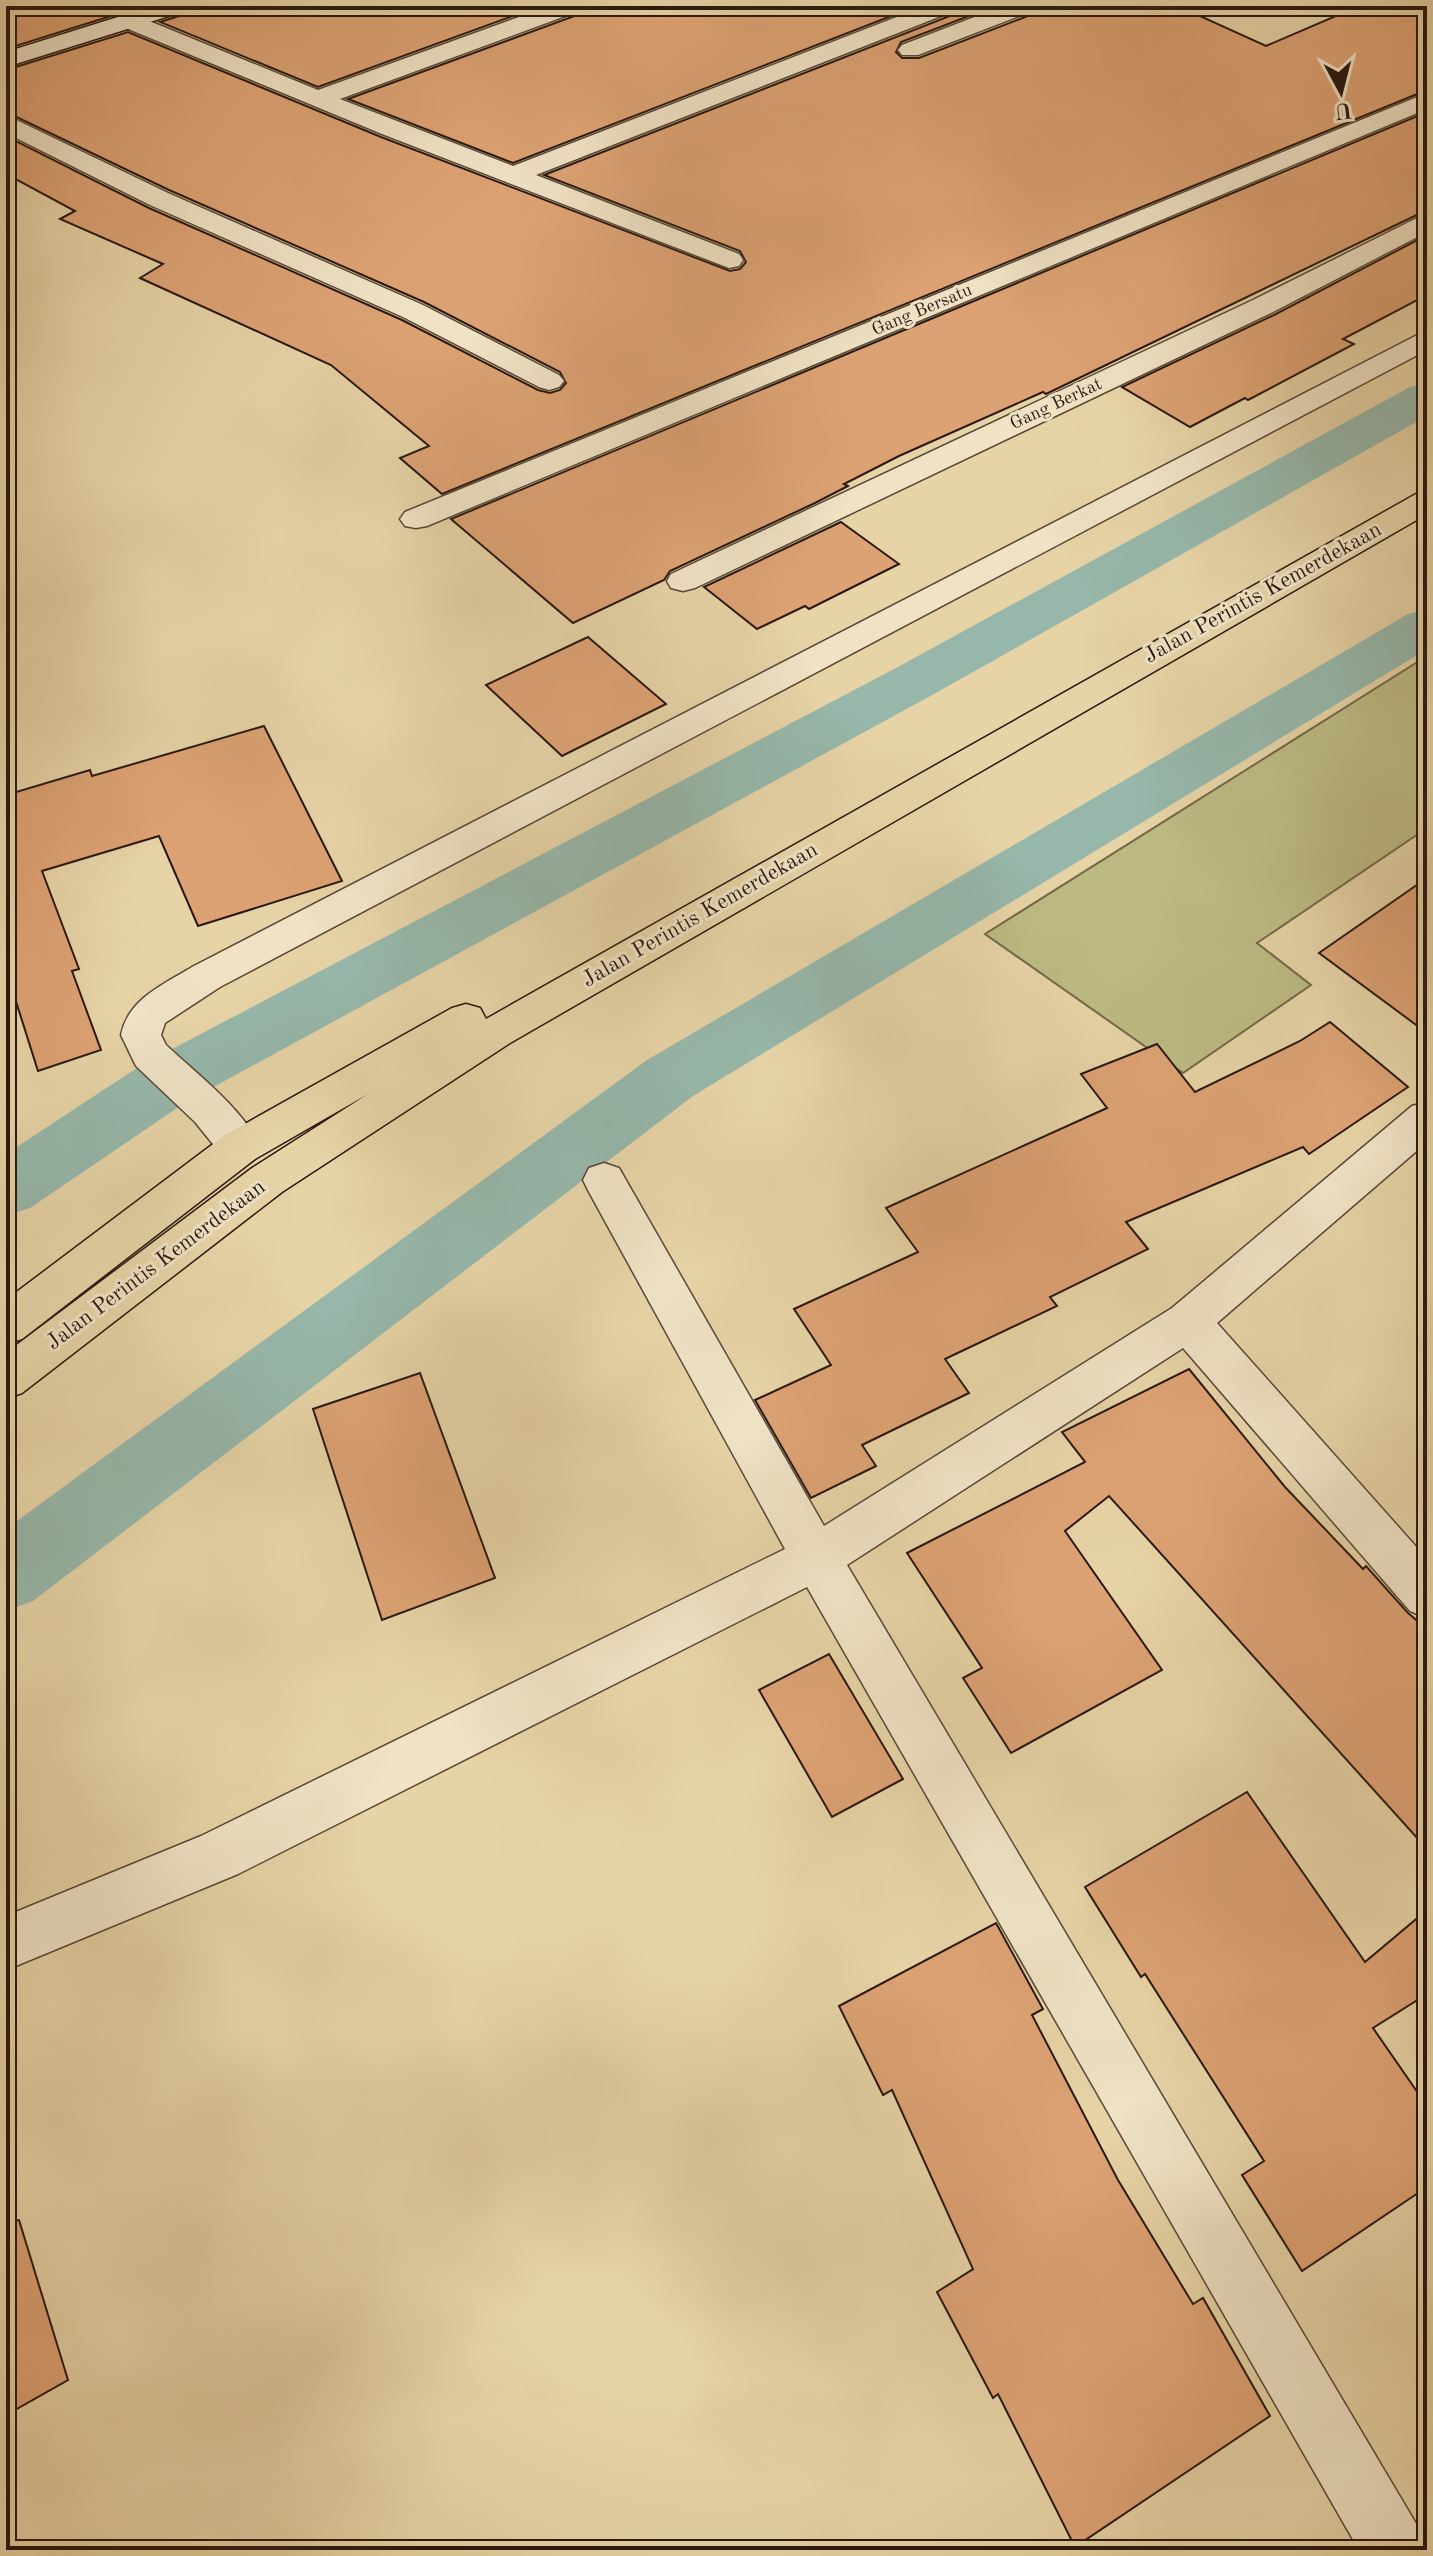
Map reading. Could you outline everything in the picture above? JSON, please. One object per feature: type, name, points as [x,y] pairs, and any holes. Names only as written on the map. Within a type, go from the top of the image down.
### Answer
[{"type":"highway","name":"Jalan Perintis Kemerdekaan","points":[[6,1325],[240,1147],[1427,470]]},
{"type":"highway","name":"Jalan Perintis Kemerdekaan","points":[[6,1379],[267,1180],[496,1032],[1427,501]]},
{"type":"street","points":[[6,60],[177,6]]},
{"type":"street","points":[[317,99],[571,6]]},
{"type":"street","points":[[513,175],[946,6]]},
{"type":"street","points":[[890,58],[1024,6]]},
{"type":"street","points":[[129,21],[317,99],[513,175],[567,186],[729,260]]},
{"type":"street","name":"Gang Bersatu","points":[[416,519],[1427,100]]},
{"type":"street","points":[[6,123],[172,205],[413,311],[549,381]]},
{"type":"street","name":"Gang Berkat","points":[[683,581],[1263,306],[1427,221]]},
{"type":"street","points":[[240,1147],[210,1111],[150,1055],[141,1035],[143,1024],[151,1012],[206,977],[1427,339]]},
{"type":"street","points":[[6,1943],[219,1855],[816,1558],[1188,1321],[1427,1118]]},
{"type":"street","points":[[604,1180],[816,1558],[1395,2550]]},
{"type":"street","points":[[1188,1321],[1427,1595]]},
{"type":"shaded area","points":[[1427,656],[1427,828],[1257,943],[1311,985],[1183,1073],[985,934]]},
{"type":"building","points":[[6,6],[143,6],[6,49]]},
{"type":"building","points":[[192,6],[540,6],[318,87],[160,22],[186,14]]},
{"type":"building","points":[[586,6],[917,6],[513,163],[348,99],[580,14]]},
{"type":"building","points":[[961,6],[995,6],[901,42],[896,52],[902,58],[919,58],[1033,14],[1039,6],[1178,6],[1266,46],[1359,6],[1427,6],[1427,90],[442,494],[400,458],[429,446],[331,365],[140,278],[163,264],[60,219],[75,211],[6,174],[6,136],[149,208],[402,320],[538,390],[550,393],[560,390],[566,383],[560,372],[424,302],[169,190],[6,112],[6,70],[128,32],[381,137],[730,271],[740,269],[746,262],[740,251],[544,175],[955,14]]},
{"type":"building","points":[[1427,112],[1427,210],[1046,394],[1043,392],[899,456],[844,484],[848,486],[815,503],[670,571],[664,580],[573,623],[451,519]]},
{"type":"building","points":[[1427,235],[1427,295],[1343,339],[1354,344],[1248,400],[1245,398],[1190,427],[1122,387],[1274,315]]},
{"type":"building","points":[[841,522],[899,564],[809,609],[805,606],[757,629],[704,587]]},
{"type":"building","points":[[588,637],[666,704],[562,756],[486,685]]},
{"type":"building","points":[[264,726],[342,881],[198,926],[159,836],[42,871],[79,969],[72,971],[101,1050],[38,1071],[6,970],[6,790],[12,789],[13,793],[90,770],[92,776]]},
{"type":"building","points":[[1427,878],[1427,1033],[1319,953]]},
{"type":"building","points":[[1330,1022],[1408,1087],[1309,1154],[1303,1147],[1126,1222],[1148,1249],[1050,1297],[1057,1306],[945,1359],[969,1393],[862,1445],[876,1466],[811,1498],[755,1400],[831,1365],[794,1309],[918,1252],[886,1208],[1107,1108],[1081,1074],[1157,1044],[1195,1092],[1300,1041]]},
{"type":"building","points":[[1189,1369],[1285,1487],[1363,1569],[1366,1566],[1408,1613],[1427,1629],[1427,1849],[1109,1496],[1065,1531],[1162,1670],[1011,1753],[963,1678],[982,1668],[907,1553],[1085,1462],[1062,1432]]},
{"type":"building","points":[[420,1373],[495,1578],[382,1620],[313,1409]]},
{"type":"building","points":[[829,1654],[903,1779],[832,1817],[759,1690]]},
{"type":"building","points":[[1247,1792],[1365,1962],[1427,1910],[1427,1994],[1373,2028],[1427,2106],[1427,2187],[1302,2271],[1242,2175],[1264,2161],[1145,1974],[1141,1977],[1085,1887]]},
{"type":"building","points":[[996,1923],[1043,2009],[1032,2015],[1118,2180],[1193,2304],[1203,2298],[1270,2416],[1075,2547],[998,2394],[993,2398],[937,2292],[973,2269],[892,2090],[883,2095],[839,2006]]},
{"type":"building","points":[[19,2220],[68,2380],[6,2415],[6,2222]]},
{"type":"waterway","points":[[6,1189],[163,1084],[915,681],[1427,397]]},
{"type":"waterway","points":[[6,1575],[670,1078],[1427,626]]}]
